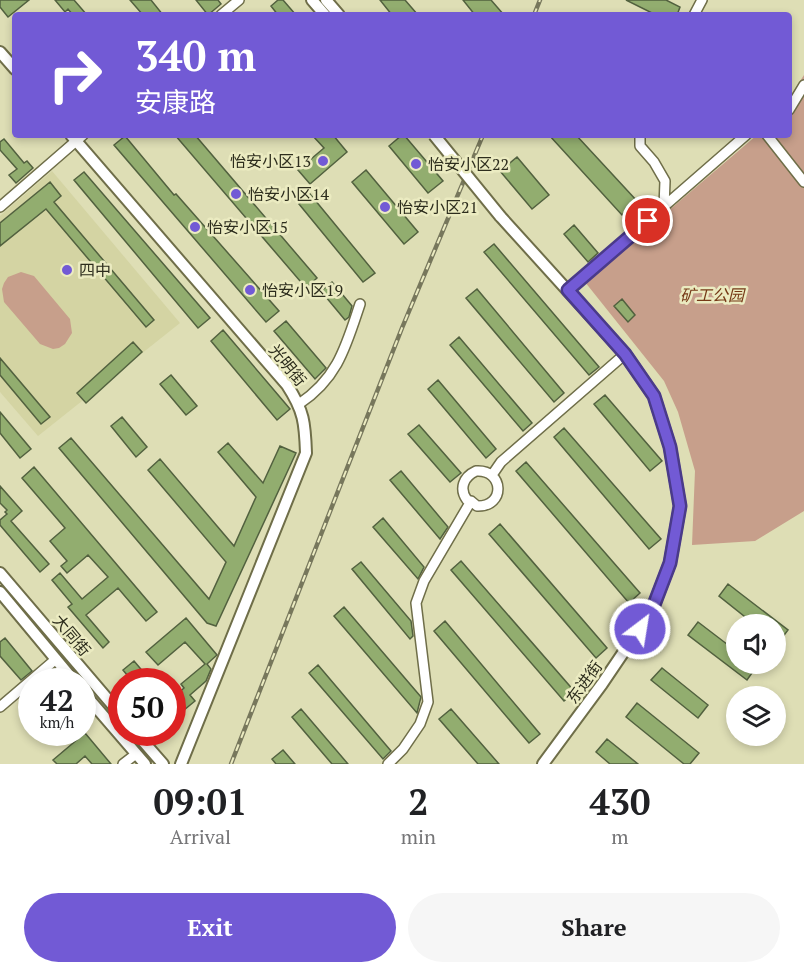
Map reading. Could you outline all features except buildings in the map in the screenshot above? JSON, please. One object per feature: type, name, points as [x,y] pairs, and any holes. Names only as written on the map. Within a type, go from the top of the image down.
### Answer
[{"type":"main road","points":[[312,0],[322,12]]},
{"type":"main road","points":[[326,0],[336,12]]},
{"type":"main road","points":[[0,52],[12,66]]},
{"type":"main road","name":"光明街","points":[[78,138],[287,386],[299,404],[305,426],[306,453],[181,764]]},
{"type":"main road","name":"东进街","points":[[436,138],[500,216],[625,354],[654,396],[670,447],[680,506],[670,563],[652,610],[602,684],[543,764]]},
{"type":"main road","name":"大同街","points":[[0,573],[108,700]]},
{"type":"main road","name":"大同街","points":[[0,592],[63,668]]},
{"type":"main road","points":[[96,707],[145,764]]},
{"type":"main road","points":[[147,746],[163,764]]},
{"type":"street","points":[[225,12],[239,0]]},
{"type":"street","points":[[792,105],[804,86]]},
{"type":"street","points":[[0,207],[76,138]]},
{"type":"street","points":[[640,138],[640,146],[654,162],[665,181],[664,207]]},
{"type":"street","points":[[568,290],[743,138]]},
{"type":"street","points":[[773,138],[804,182]]},
{"type":"street","points":[[299,404],[316,393],[343,356],[360,304]]},
{"type":"street","points":[[492,475],[501,462],[625,354]]},
{"type":"street","points":[[476,471],[492,475],[498,490],[494,500],[483,506],[477,506],[467,500],[462,489],[466,478],[476,471]]},
{"type":"street","points":[[388,764],[403,749],[420,724],[428,702],[416,603],[424,581],[471,501]]},
{"type":"street","points":[[0,707],[56,659]]},
{"type":"street","points":[[123,764],[136,754]]},
{"type":"shaded area","name":"四中","points":[[52,171],[180,323],[38,436],[0,392],[0,216]]},
{"type":"green space","name":"矿工公园","points":[[804,75],[804,511],[755,541],[692,545],[695,471],[678,412],[664,381],[585,282],[753,138],[792,138],[792,93]]},
{"type":"green space","points":[[21,272],[34,276],[70,319],[72,333],[65,344],[59,348],[53,349],[40,344],[4,302],[2,289],[4,283],[8,277]]},
{"type":"railway","points":[[535,12],[540,0]]},
{"type":"railway","points":[[231,764],[402,328],[482,138]]},
{"type":"place","name":"怡安小区13","points":[[323,161]]},
{"type":"place","name":"怡安小区22","points":[[416,164]]},
{"type":"place","name":"怡安小区14","points":[[236,194]]},
{"type":"place","name":"怡安小区21","points":[[385,207]]},
{"type":"place","name":"怡安小区15","points":[[195,227]]},
{"type":"place","name":"四中","points":[[67,270]]},
{"type":"place","name":"怡安小区19","points":[[250,290]]},
{"type":"route","points":[[640,629],[652,610],[670,563],[680,506],[670,447],[654,396],[625,354],[568,290],[648,221]]}]
